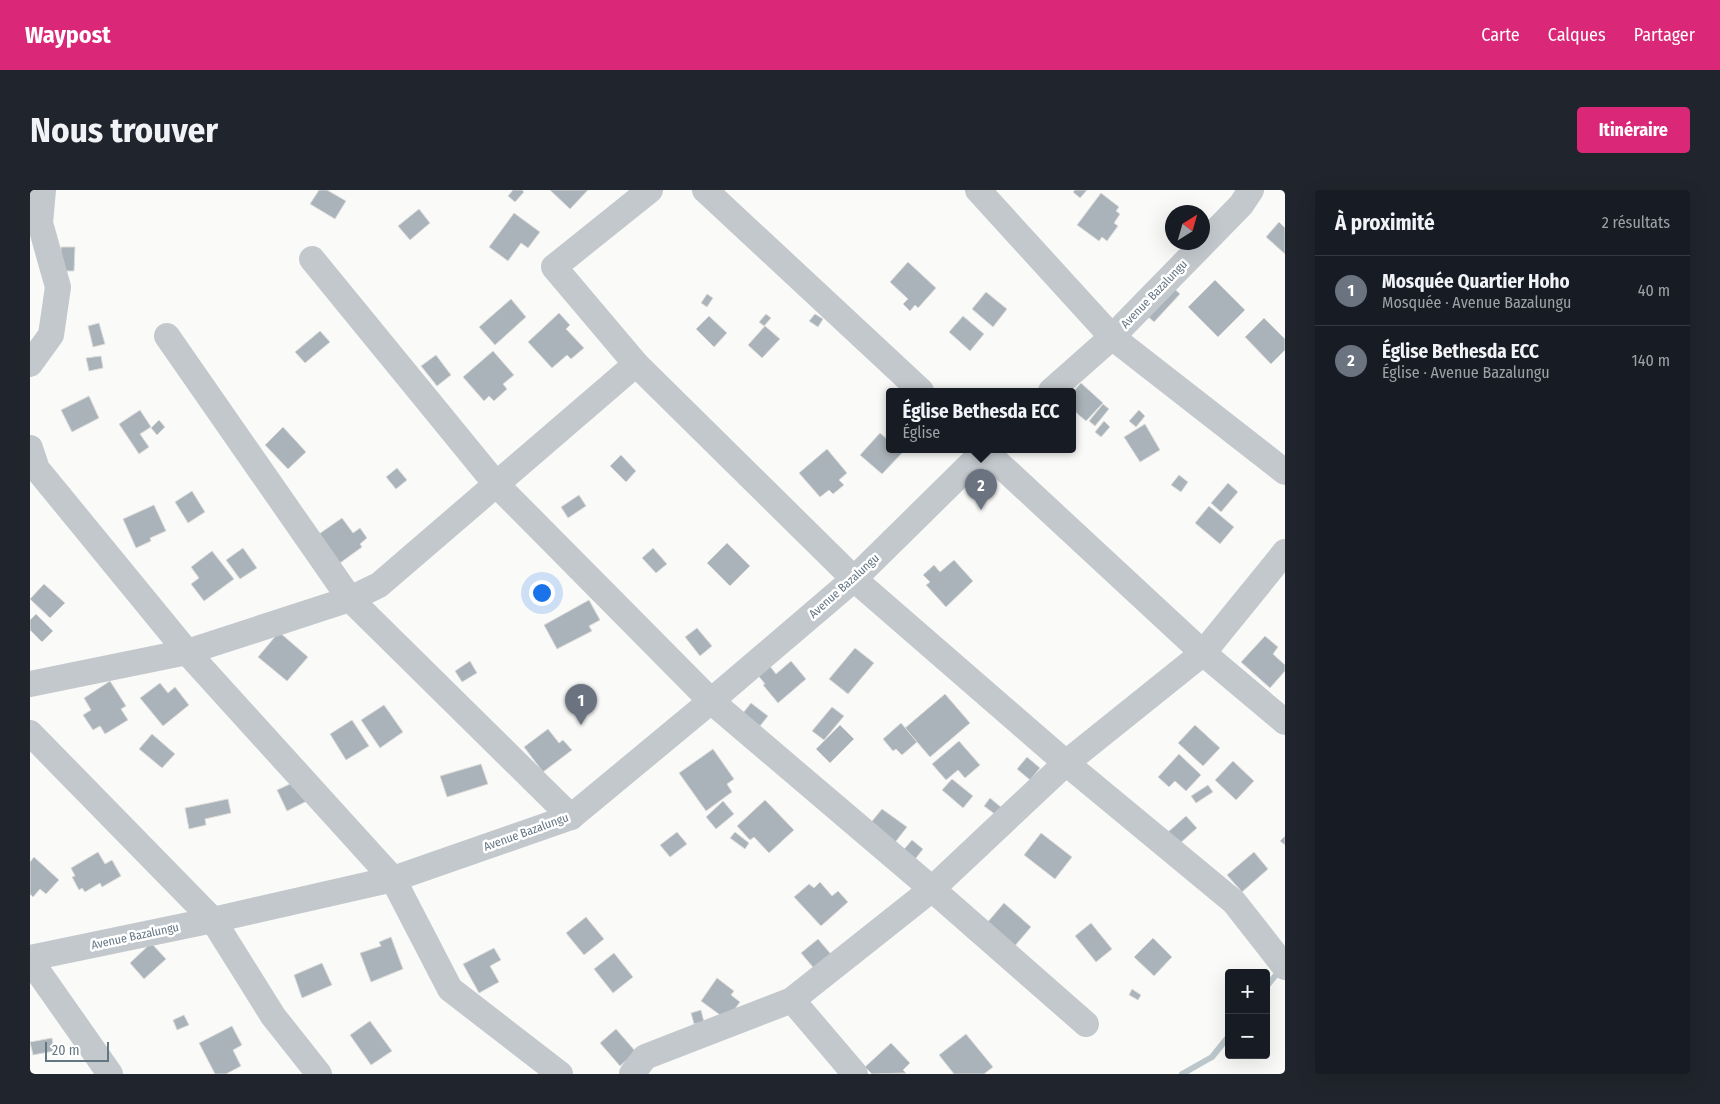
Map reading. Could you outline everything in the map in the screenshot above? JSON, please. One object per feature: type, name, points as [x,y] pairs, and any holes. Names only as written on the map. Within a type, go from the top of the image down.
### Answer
[{"type":"street","points":[[30,364],[50,335],[58,287],[40,223],[43,190]]},
{"type":"street","points":[[650,190],[554,267],[636,364],[854,580],[1066,763],[1234,902],[1285,967]]},
{"type":"street","points":[[704,190],[918,388]]},
{"type":"street","name":"Avenue Bazalungu","points":[[1054,388],[1112,337],[1241,205],[1250,190]]},
{"type":"street","points":[[981,191],[1112,337],[1285,472]]},
{"type":"street","points":[[312,259],[496,484],[711,701],[932,889],[1086,1024]]},
{"type":"street","points":[[167,336],[350,599],[571,817]]},
{"type":"street","points":[[30,684],[187,652],[350,599],[379,584],[636,364]]},
{"type":"street","points":[[30,448],[37,469],[187,652],[394,879],[450,990],[560,1074]]},
{"type":"street","name":"Avenue Bazalungu","points":[[30,959],[394,879],[571,817],[854,580],[981,453]]},
{"type":"street","points":[[989,453],[1203,653],[1285,722]]},
{"type":"street","points":[[632,1074],[645,1057],[792,1000],[932,889],[1066,763],[1203,653],[1285,552]]},
{"type":"street","points":[[30,733],[212,920],[273,1016],[319,1074]]},
{"type":"street","points":[[30,959],[110,1074]]},
{"type":"street","points":[[792,1000],[855,1074]]},
{"type":"building","points":[[319,190],[327,190],[346,201],[335,219],[310,204]]},
{"type":"building","points":[[513,190],[522,190],[524,192],[515,202],[508,196]]},
{"type":"building","points":[[550,190],[588,190],[570,209]]},
{"type":"building","points":[[1075,190],[1087,190],[1080,198],[1073,192]]},
{"type":"building","points":[[1101,193],[1119,207],[1116,211],[1120,214],[1114,223],[1118,226],[1107,241],[1102,237],[1099,241],[1077,225]]},
{"type":"building","points":[[419,209],[430,223],[410,240],[398,226]]},
{"type":"building","points":[[514,213],[540,232],[528,248],[521,243],[508,261],[489,247]]},
{"type":"building","points":[[1279,222],[1285,228],[1285,254],[1266,237]]},
{"type":"building","points":[[61,247],[75,247],[74,271],[60,271]]},
{"type":"building","points":[[908,262],[936,288],[918,308],[915,305],[910,311],[903,304],[908,299],[890,282]]},
{"type":"building","points":[[1215,280],[1245,310],[1218,337],[1188,307]]},
{"type":"building","points":[[1170,285],[1180,294],[1154,322],[1144,313]]},
{"type":"building","points":[[986,292],[1007,309],[993,327],[972,309]]},
{"type":"building","points":[[707,294],[713,298],[707,307],[701,303]]},
{"type":"building","points":[[511,299],[526,317],[495,345],[479,327]]},
{"type":"building","points":[[559,313],[570,325],[566,329],[584,348],[571,359],[567,355],[552,368],[528,342]]},
{"type":"building","points":[[766,314],[771,318],[764,326],[759,322]]},
{"type":"building","points":[[815,314],[823,319],[818,327],[809,321]]},
{"type":"building","points":[[709,316],[727,333],[714,347],[696,329]]},
{"type":"building","points":[[963,316],[984,334],[970,351],[949,332]]},
{"type":"building","points":[[1264,318],[1285,339],[1285,350],[1271,364],[1245,337]]},
{"type":"building","points":[[99,323],[105,344],[93,347],[88,326]]},
{"type":"building","points":[[765,326],[780,339],[762,358],[748,345]]},
{"type":"building","points":[[320,331],[330,342],[305,363],[295,352]]},
{"type":"building","points":[[493,351],[514,375],[503,384],[507,389],[494,401],[489,396],[484,401],[463,377]]},
{"type":"building","points":[[436,355],[451,375],[437,386],[421,366]]},
{"type":"building","points":[[101,356],[103,368],[89,371],[86,358]]},
{"type":"building","points":[[1081,383],[1103,403],[1086,421],[1076,412],[1076,389]]},
{"type":"building","points":[[89,396],[99,418],[72,432],[61,410]]},
{"type":"building","points":[[1103,404],[1109,409],[1095,426],[1089,421]]},
{"type":"building","points":[[140,410],[151,427],[140,434],[149,447],[139,454],[119,424]]},
{"type":"building","points":[[1139,410],[1145,416],[1136,427],[1129,421]]},
{"type":"building","points":[[159,420],[165,427],[157,435],[151,428]]},
{"type":"building","points":[[1104,421],[1110,427],[1101,437],[1095,432]]},
{"type":"building","points":[[1145,424],[1160,450],[1140,462],[1124,437]]},
{"type":"building","points":[[283,427],[306,452],[288,469],[265,445]]},
{"type":"building","points":[[880,433],[886,438],[886,453],[902,453],[882,474],[860,455]]},
{"type":"building","points":[[827,449],[847,473],[839,480],[844,485],[833,494],[829,490],[820,497],[799,473]]},
{"type":"building","points":[[621,455],[636,471],[626,482],[610,466]]},
{"type":"building","points":[[397,468],[407,480],[396,489],[386,477]]},
{"type":"building","points":[[1179,475],[1188,482],[1181,492],[1171,485]]},
{"type":"building","points":[[1228,483],[1238,492],[1221,512],[1211,503]]},
{"type":"building","points":[[192,491],[205,512],[188,523],[175,502]]},
{"type":"building","points":[[579,495],[586,506],[568,518],[561,507]]},
{"type":"building","points":[[154,505],[166,531],[150,538],[151,541],[136,548],[123,519]]},
{"type":"building","points":[[1209,506],[1234,527],[1220,544],[1195,523]]},
{"type":"building","points":[[342,518],[353,533],[360,528],[367,538],[360,544],[362,547],[340,563],[319,534]]},
{"type":"building","points":[[727,543],[750,566],[730,586],[707,563]]},
{"type":"building","points":[[243,548],[257,568],[240,579],[226,560]]},
{"type":"building","points":[[653,548],[667,564],[656,573],[642,558]]},
{"type":"building","points":[[212,551],[234,579],[204,601],[191,584],[199,578],[191,567]]},
{"type":"building","points":[[954,560],[973,581],[946,607],[926,585],[930,582],[923,575],[934,565],[940,572]]},
{"type":"building","points":[[44,584],[65,603],[50,618],[30,599]]},
{"type":"building","points":[[589,600],[600,620],[589,626],[592,631],[557,649],[544,625]]},
{"type":"building","points":[[36,614],[53,631],[42,642],[30,630],[30,620]]},
{"type":"building","points":[[697,628],[712,646],[700,656],[685,637]]},
{"type":"building","points":[[279,632],[308,657],[287,681],[258,657]]},
{"type":"building","points":[[1265,636],[1278,647],[1273,654],[1285,665],[1285,671],[1270,688],[1241,662]]},
{"type":"building","points":[[855,648],[874,663],[848,694],[829,679]]},
{"type":"building","points":[[470,661],[477,673],[462,682],[455,671]]},
{"type":"building","points":[[791,661],[806,679],[778,703],[763,685],[765,684],[757,674],[769,665],[776,674]]},
{"type":"building","points":[[110,681],[126,706],[121,709],[128,720],[105,734],[100,726],[93,730],[83,715],[91,710],[84,698]]},
{"type":"building","points":[[160,683],[168,693],[175,687],[189,705],[163,726],[140,698]]},
{"type":"building","points":[[945,694],[970,723],[930,757],[905,728]]},
{"type":"building","points":[[751,703],[768,716],[760,726],[743,713]]},
{"type":"building","points":[[384,705],[403,732],[380,748],[361,720]]},
{"type":"building","points":[[832,707],[844,716],[824,740],[812,731]]},
{"type":"building","points":[[352,720],[369,746],[346,760],[330,734]]},
{"type":"building","points":[[901,723],[917,742],[902,755],[896,749],[893,751],[883,739]]},
{"type":"building","points":[[840,725],[854,739],[830,763],[816,749]]},
{"type":"building","points":[[1195,725],[1220,748],[1203,766],[1178,743]]},
{"type":"building","points":[[548,729],[559,743],[563,740],[572,750],[543,772],[524,747]]},
{"type":"building","points":[[152,734],[175,754],[162,768],[139,749]]},
{"type":"building","points":[[959,741],[980,765],[965,778],[958,770],[946,780],[932,764]]},
{"type":"building","points":[[713,749],[734,779],[727,784],[732,792],[706,811],[679,773]]},
{"type":"building","points":[[1179,754],[1201,775],[1186,791],[1175,781],[1169,787],[1158,777]]},
{"type":"building","points":[[1027,757],[1040,768],[1030,780],[1017,769]]},
{"type":"building","points":[[1233,761],[1254,781],[1236,800],[1215,780]]},
{"type":"building","points":[[481,764],[488,784],[447,797],[440,776]]},
{"type":"building","points":[[301,779],[311,799],[287,811],[277,790]]},
{"type":"building","points":[[952,779],[973,796],[963,808],[942,790]]},
{"type":"building","points":[[1208,785],[1213,792],[1196,803],[1191,796]]},
{"type":"building","points":[[990,798],[1002,808],[996,815],[984,806]]},
{"type":"building","points":[[228,799],[231,813],[205,819],[206,825],[189,829],[185,808]]},
{"type":"building","points":[[765,800],[794,830],[769,853],[754,837],[750,840],[737,826]]},
{"type":"building","points":[[723,801],[734,814],[716,829],[706,817]]},
{"type":"building","points":[[882,809],[907,827],[893,845],[868,826]]},
{"type":"building","points":[[1186,816],[1197,828],[1169,853],[1158,841]]},
{"type":"building","points":[[677,832],[687,844],[670,857],[660,845]]},
{"type":"building","points":[[735,832],[749,843],[745,849],[730,838]]},
{"type":"building","points":[[1041,833],[1072,857],[1055,879],[1024,855]]},
{"type":"building","points":[[1285,836],[1285,845],[1280,841]]},
{"type":"building","points":[[912,840],[923,849],[912,863],[900,854]]},
{"type":"building","points":[[98,852],[105,864],[112,860],[121,876],[102,887],[100,883],[85,892],[82,888],[79,890],[72,877],[75,876],[71,868]]},
{"type":"building","points":[[1254,852],[1268,869],[1242,892],[1227,875]]},
{"type":"building","points":[[34,857],[59,880],[46,894],[40,889],[33,897],[30,894],[30,862]]},
{"type":"building","points":[[820,882],[832,896],[838,891],[848,902],[821,926],[794,897],[809,884],[814,888]]},
{"type":"building","points":[[1004,903],[1031,927],[1013,948],[986,924]]},
{"type":"building","points":[[586,917],[604,939],[584,955],[566,933]]},
{"type":"building","points":[[1091,923],[1112,949],[1096,962],[1075,936]]},
{"type":"building","points":[[391,937],[403,969],[371,982],[360,953],[381,946],[379,942]]},
{"type":"building","points":[[1153,938],[1172,957],[1154,976],[1134,957]]},
{"type":"building","points":[[818,939],[835,959],[818,973],[801,953]]},
{"type":"building","points":[[151,943],[166,959],[144,979],[130,963]]},
{"type":"building","points":[[494,948],[501,960],[490,966],[499,982],[479,993],[463,964]]},
{"type":"building","points":[[614,953],[633,977],[613,993],[594,969]]},
{"type":"building","points":[[322,963],[332,985],[302,998],[294,975]]},
{"type":"building","points":[[717,978],[734,991],[731,995],[740,1002],[727,1020],[701,1001]]},
{"type":"building","points":[[1132,989],[1141,995],[1138,1000],[1129,995]]},
{"type":"building","points":[[701,1010],[704,1022],[694,1024],[691,1013]]},
{"type":"building","points":[[184,1015],[189,1025],[177,1030],[173,1020]]},
{"type":"building","points":[[370,1021],[392,1051],[371,1065],[350,1035]]},
{"type":"building","points":[[232,1026],[242,1045],[233,1050],[241,1066],[226,1074],[215,1074],[199,1043]]},
{"type":"building","points":[[616,1029],[636,1052],[620,1066],[600,1043]]},
{"type":"building","points":[[966,1034],[993,1067],[984,1074],[954,1074],[939,1055]]},
{"type":"building","points":[[52,1038],[54,1051],[33,1055],[30,1042]]},
{"type":"building","points":[[891,1043],[910,1063],[903,1070],[906,1073],[872,1074],[865,1067]]},
{"type":"waterway","points":[[1270,982],[1280,970]]},
{"type":"waterway","points":[[1182,1074],[1212,1057],[1225,1041]]},
{"type":"place","name":"Église Bethesda ECC","points":[[981,510]]},
{"type":"place","name":"Mosquée Quartier Hoho","points":[[581,725]]}]
